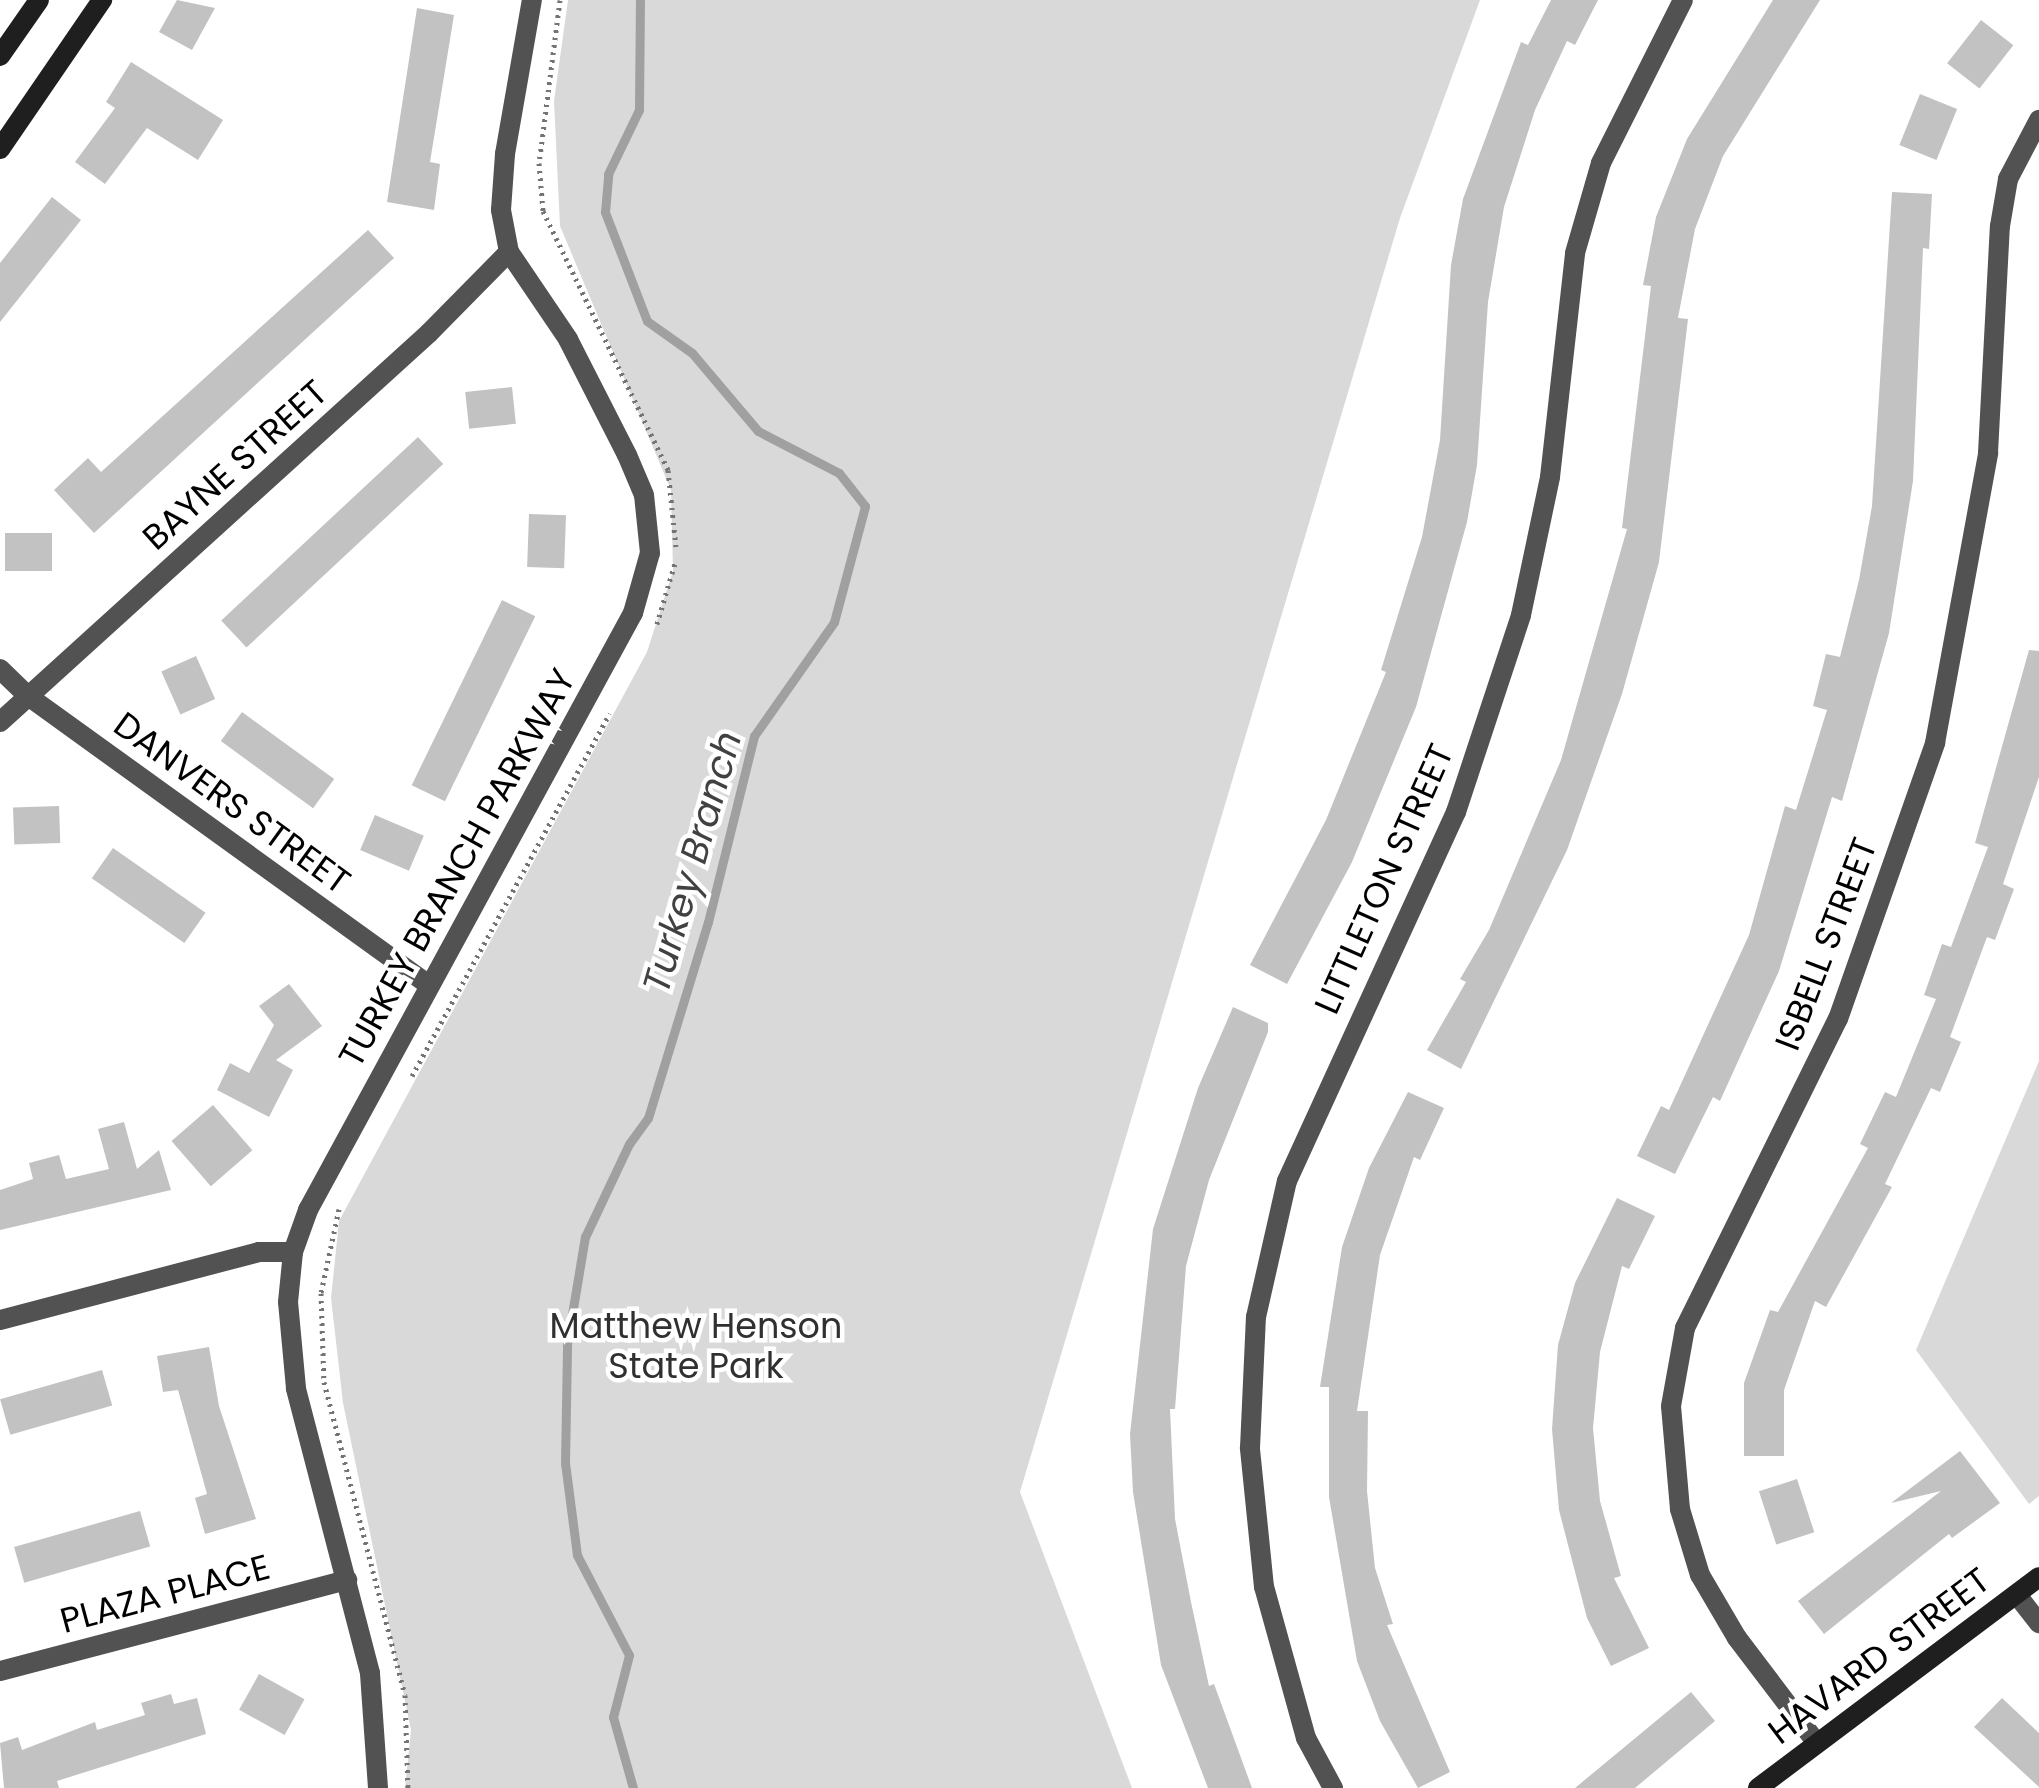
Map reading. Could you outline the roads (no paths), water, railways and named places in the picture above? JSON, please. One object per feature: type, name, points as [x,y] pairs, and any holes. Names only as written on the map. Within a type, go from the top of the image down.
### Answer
[{"type":"street","points":[[0,56],[39,0]]},
{"type":"street","points":[[2,143],[102,0]]},
{"type":"street","name":"TURKEY BRANCH PARKWAY","points":[[378,1788],[370,1672],[296,1388],[288,1302],[294,1252],[308,1210],[633,613],[650,553],[644,495],[627,455],[568,339],[508,252],[501,210],[505,154],[532,0]]},
{"type":"street","name":"LITTLETON STREET","points":[[1333,1788],[1306,1738],[1264,1588],[1250,1448],[1256,1317],[1287,1181],[1456,812],[1522,615],[1550,477],[1575,254],[1601,163],[1683,0]]},
{"type":"street","name":"ISBELL STREET","points":[[1816,1742],[1736,1638],[1700,1574],[1680,1509],[1671,1406],[1686,1328],[1838,1019],[1935,744],[1988,453],[2000,226],[2008,179],[2039,120]]},
{"type":"street","name":"BAYNE STREET","points":[[0,722],[429,333],[508,252]]},
{"type":"street","name":"DANVERS STREET","points":[[0,669],[28,696],[429,985]]},
{"type":"street","points":[[0,1320],[224,1260],[294,1252]]},
{"type":"street","name":"HAVARD STREET","points":[[1758,1788],[1816,1742],[1850,1724],[2039,1577]]},
{"type":"street","name":"PLAZA PLACE","points":[[0,1671],[347,1580]]},
{"type":"street","points":[[2016,1594],[2039,1624]]},
{"type":"waterway","name":"Turkey Branch","points":[[633,1788],[613,1717],[629,1655],[577,1555],[565,1463],[567,1344],[585,1237],[629,1144],[648,1118],[708,922],[754,736],[834,622],[865,506],[839,473],[758,431],[692,353],[647,321],[605,212],[608,174],[639,110],[640,0]]},
{"type":"park label","name":"Matthew Henson State Park","points":[[696,1346]]}]
